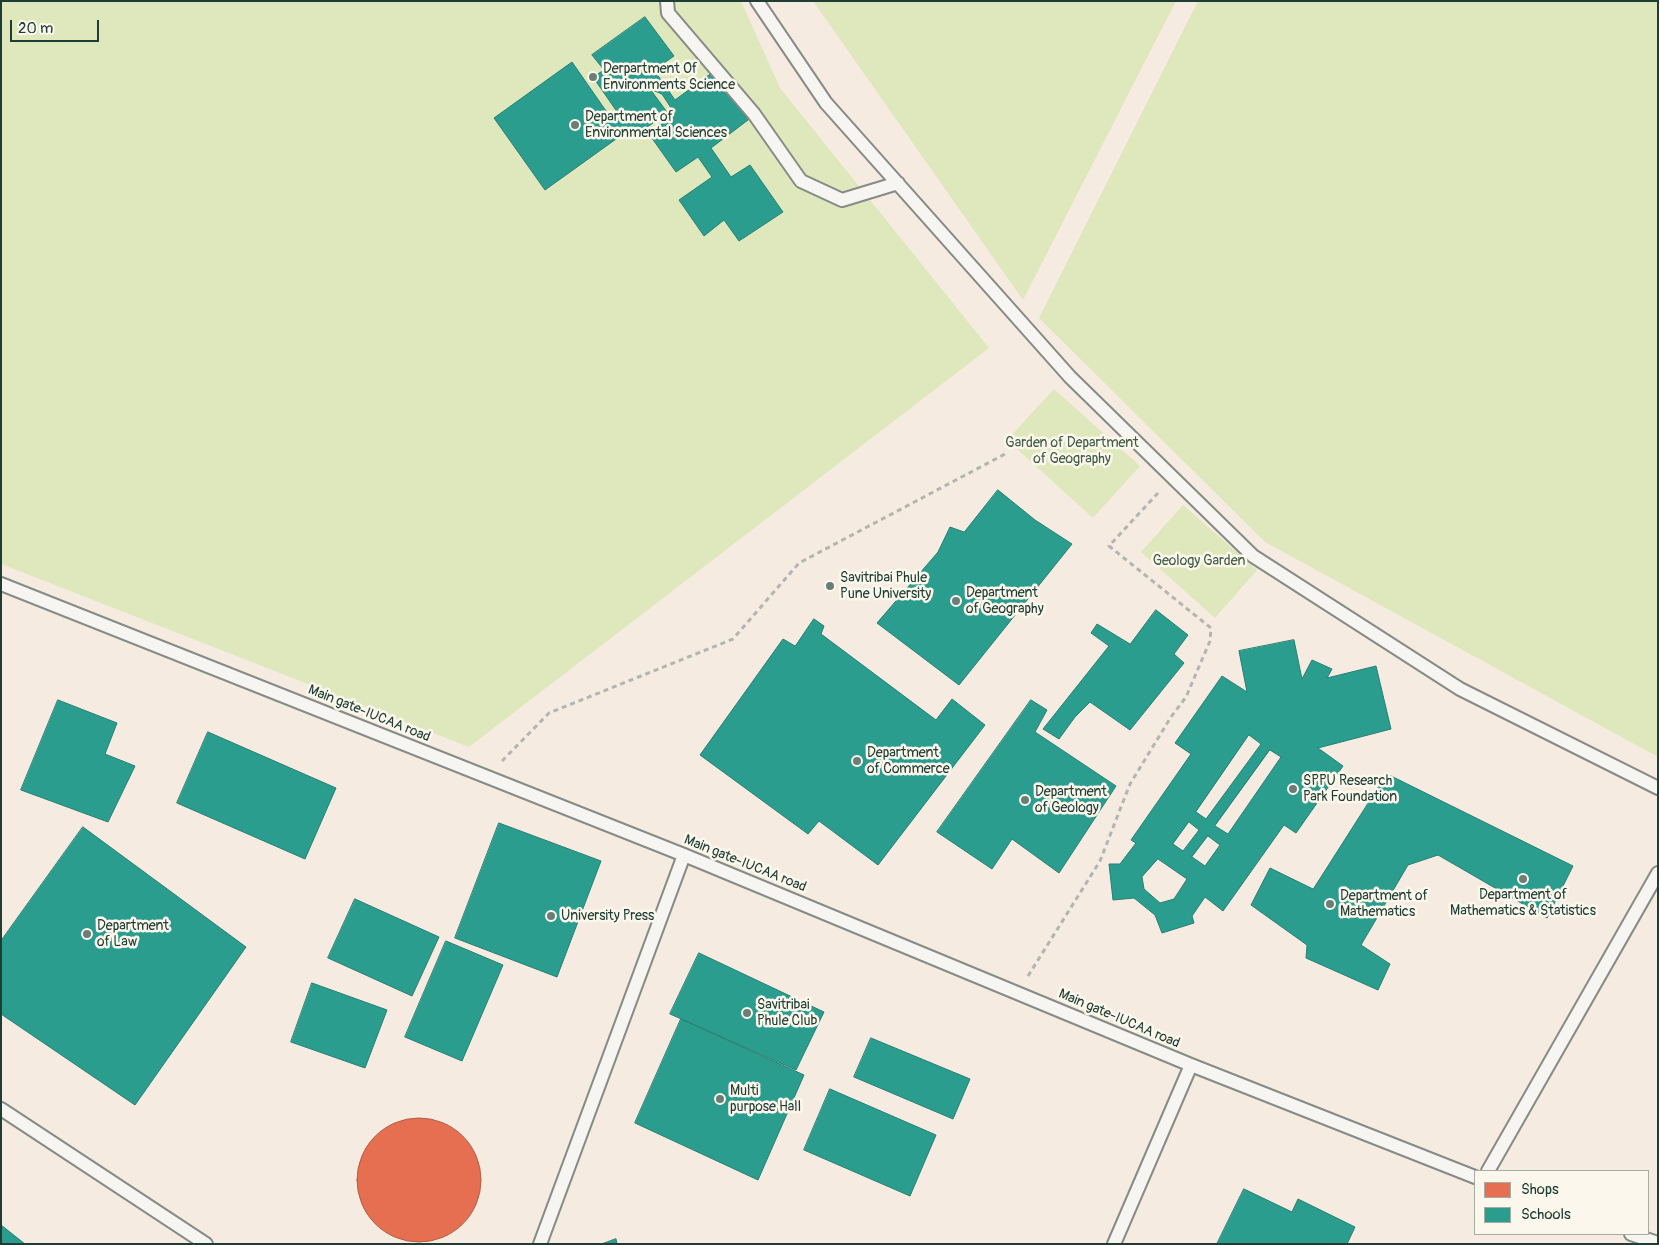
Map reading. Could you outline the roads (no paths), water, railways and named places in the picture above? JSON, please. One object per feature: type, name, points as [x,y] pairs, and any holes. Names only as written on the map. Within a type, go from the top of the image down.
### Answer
[{"type":"lane","points":[[667,1],[668,13],[754,114],[801,182],[842,200],[898,183]]},
{"type":"lane","points":[[757,1],[826,103],[1070,377],[1253,556],[1460,689],[1658,788]]},
{"type":"lane","name":"Main gate-IUCAA road","points":[[1,584],[684,855],[1191,1065],[1474,1177]]},
{"type":"lane","points":[[540,1244],[684,855]]},
{"type":"lane","points":[[1489,1170],[1658,873]]},
{"type":"lane","points":[[1114,1244],[1191,1065]]},
{"type":"lane","points":[[1,1108],[206,1244]]},
{"type":"lane","points":[[1635,1235],[1658,1243]]},
{"type":"place","name":"Derpartment Of Environments Science","points":[[593,77]]},
{"type":"place","name":"Department of Environmental Sciences","points":[[575,125]]},
{"type":"place","name":"Savitribai Phule Pune University","points":[[830,586]]},
{"type":"place","name":"Department of Geography","points":[[956,601]]},
{"type":"place","name":"Department of Commerce","points":[[857,761]]},
{"type":"place","name":"SPPU Research Park Foundation","points":[[1293,789]]},
{"type":"place","name":"Department of Geology","points":[[1025,800]]},
{"type":"place","name":"Department of Mathematics & Statistics","points":[[1523,879]]},
{"type":"place","name":"Department of Mathematics","points":[[1330,904]]},
{"type":"place","name":"University Press","points":[[551,916]]},
{"type":"place","name":"Department of Law","points":[[87,934]]},
{"type":"place","name":"Savitribai Phule Club","points":[[747,1013]]},
{"type":"place","name":"Multi purpose Hall","points":[[720,1099]]},
{"type":"park label","name":"Garden of Department of Geography","points":[[1072,452]]},
{"type":"park label","name":"Geology Garden","points":[[1199,561]]}]
